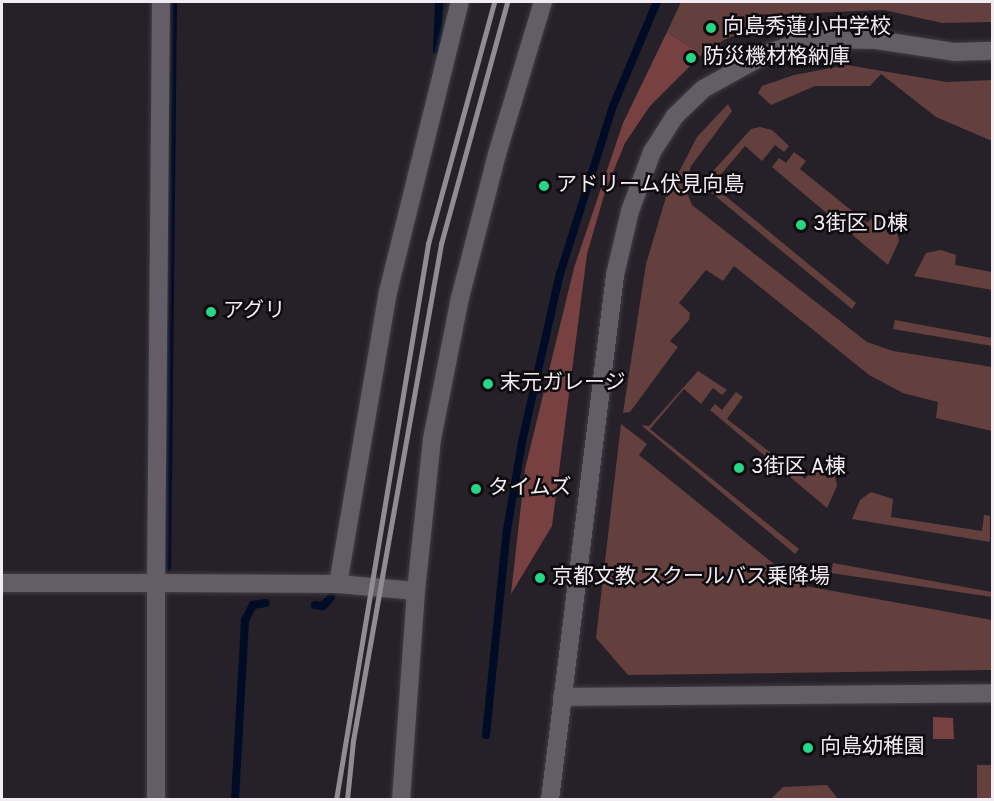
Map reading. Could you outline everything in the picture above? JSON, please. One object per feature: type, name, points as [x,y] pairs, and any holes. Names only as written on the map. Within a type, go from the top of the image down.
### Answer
[{"type":"street","points":[[156,800],[161,2]]},
{"type":"street","points":[[338,584],[388,292],[460,2]]},
{"type":"street","points":[[401,800],[416,591],[432,439],[460,298],[497,154],[543,2]]},
{"type":"street","points":[[550,800],[615,275],[637,191],[652,152],[675,116],[703,89],[732,70],[810,39],[876,40],[954,52],[993,51]]},
{"type":"street","points":[[2,582],[338,584],[416,591]]},
{"type":"street","points":[[562,697],[993,693]]},
{"type":"shaded area","name":"向島秀蓮小中学校","points":[[681,2],[992,2],[992,22],[942,23],[884,10],[786,14],[724,40],[702,54],[667,32]]},
{"type":"shaded area","points":[[667,32],[702,54],[650,106],[625,143],[605,192],[587,254],[552,526],[511,594],[525,469],[574,268],[623,123]]},
{"type":"shaded area","points":[[847,65],[947,82],[992,80],[992,141],[936,117],[881,74],[870,86],[815,86],[771,105],[758,93],[762,86],[794,75]]},
{"type":"shaded area","points":[[728,104],[732,111],[691,166],[685,187],[692,205],[867,342],[893,351],[992,367],[992,431],[936,418],[938,402],[903,393],[869,375],[734,266],[723,281],[706,270],[679,303],[690,313],[689,320],[670,341],[678,347],[630,412],[623,413],[646,264],[666,197],[697,137]]},
{"type":"shaded area","points":[[760,127],[772,130],[789,146],[784,152],[775,145],[762,161],[745,146],[712,185],[856,303],[852,309],[708,190],[706,179],[751,129]]},
{"type":"shaded area","points":[[794,152],[806,161],[800,169],[867,223],[873,217],[897,232],[899,241],[888,265],[772,167],[779,158],[786,163]]},
{"type":"shaded area","points":[[941,250],[956,255],[955,265],[992,272],[992,290],[914,276],[926,253]]},
{"type":"shaded area","points":[[895,320],[992,338],[992,346],[893,329]]},
{"type":"shaded area","points":[[698,371],[727,390],[722,395],[713,388],[701,404],[684,389],[650,429],[799,549],[795,554],[641,425],[649,426]]},
{"type":"shaded area","points":[[736,392],[743,397],[727,419],[805,479],[817,463],[835,475],[837,486],[827,508],[710,410],[715,404],[722,410]]},
{"type":"shaded area","points":[[621,424],[647,444],[639,455],[800,585],[992,620],[992,670],[628,675],[596,638]]},
{"type":"shaded area","points":[[871,492],[893,499],[891,517],[982,531],[984,515],[990,516],[990,542],[852,519],[860,500]]},
{"type":"shaded area","points":[[833,563],[992,592],[992,597],[831,573]]},
{"type":"shaded area","points":[[933,717],[953,718],[954,739],[933,739]]},
{"type":"shaded area","points":[[977,765],[992,765],[992,799],[977,799]]},
{"type":"shaded area","points":[[827,785],[838,799],[771,799],[783,787]]},
{"type":"waterway","points":[[167,568],[173,2]]},
{"type":"waterway","points":[[437,50],[439,2]]},
{"type":"waterway","points":[[486,735],[507,530],[522,442],[560,274],[613,106],[657,2]]},
{"type":"waterway","points":[[315,605],[323,606],[331,597]]},
{"type":"waterway","points":[[235,800],[245,620],[253,605],[266,603]]},
{"type":"railway","points":[[336,800],[428,244],[494,2]]},
{"type":"railway","points":[[347,800],[353,741],[441,244],[507,2]]},
{"type":"place","name":"向島秀蓮小中学校","points":[[711,28]]},
{"type":"place","name":"防災機材格納庫","points":[[691,58]]},
{"type":"place","name":"アドリーム伏見向島","points":[[544,186]]},
{"type":"place","name":"3街区 D棟","points":[[801,225]]},
{"type":"place","name":"アグリ","points":[[211,312]]},
{"type":"place","name":"末元ガレージ","points":[[488,384]]},
{"type":"place","name":"3街区 A棟","points":[[739,468]]},
{"type":"place","name":"タイムズ","points":[[476,489]]},
{"type":"place","name":"京都文教 スクールバス乗降場","points":[[540,578]]},
{"type":"place","name":"向島幼稚園","points":[[808,748]]}]
